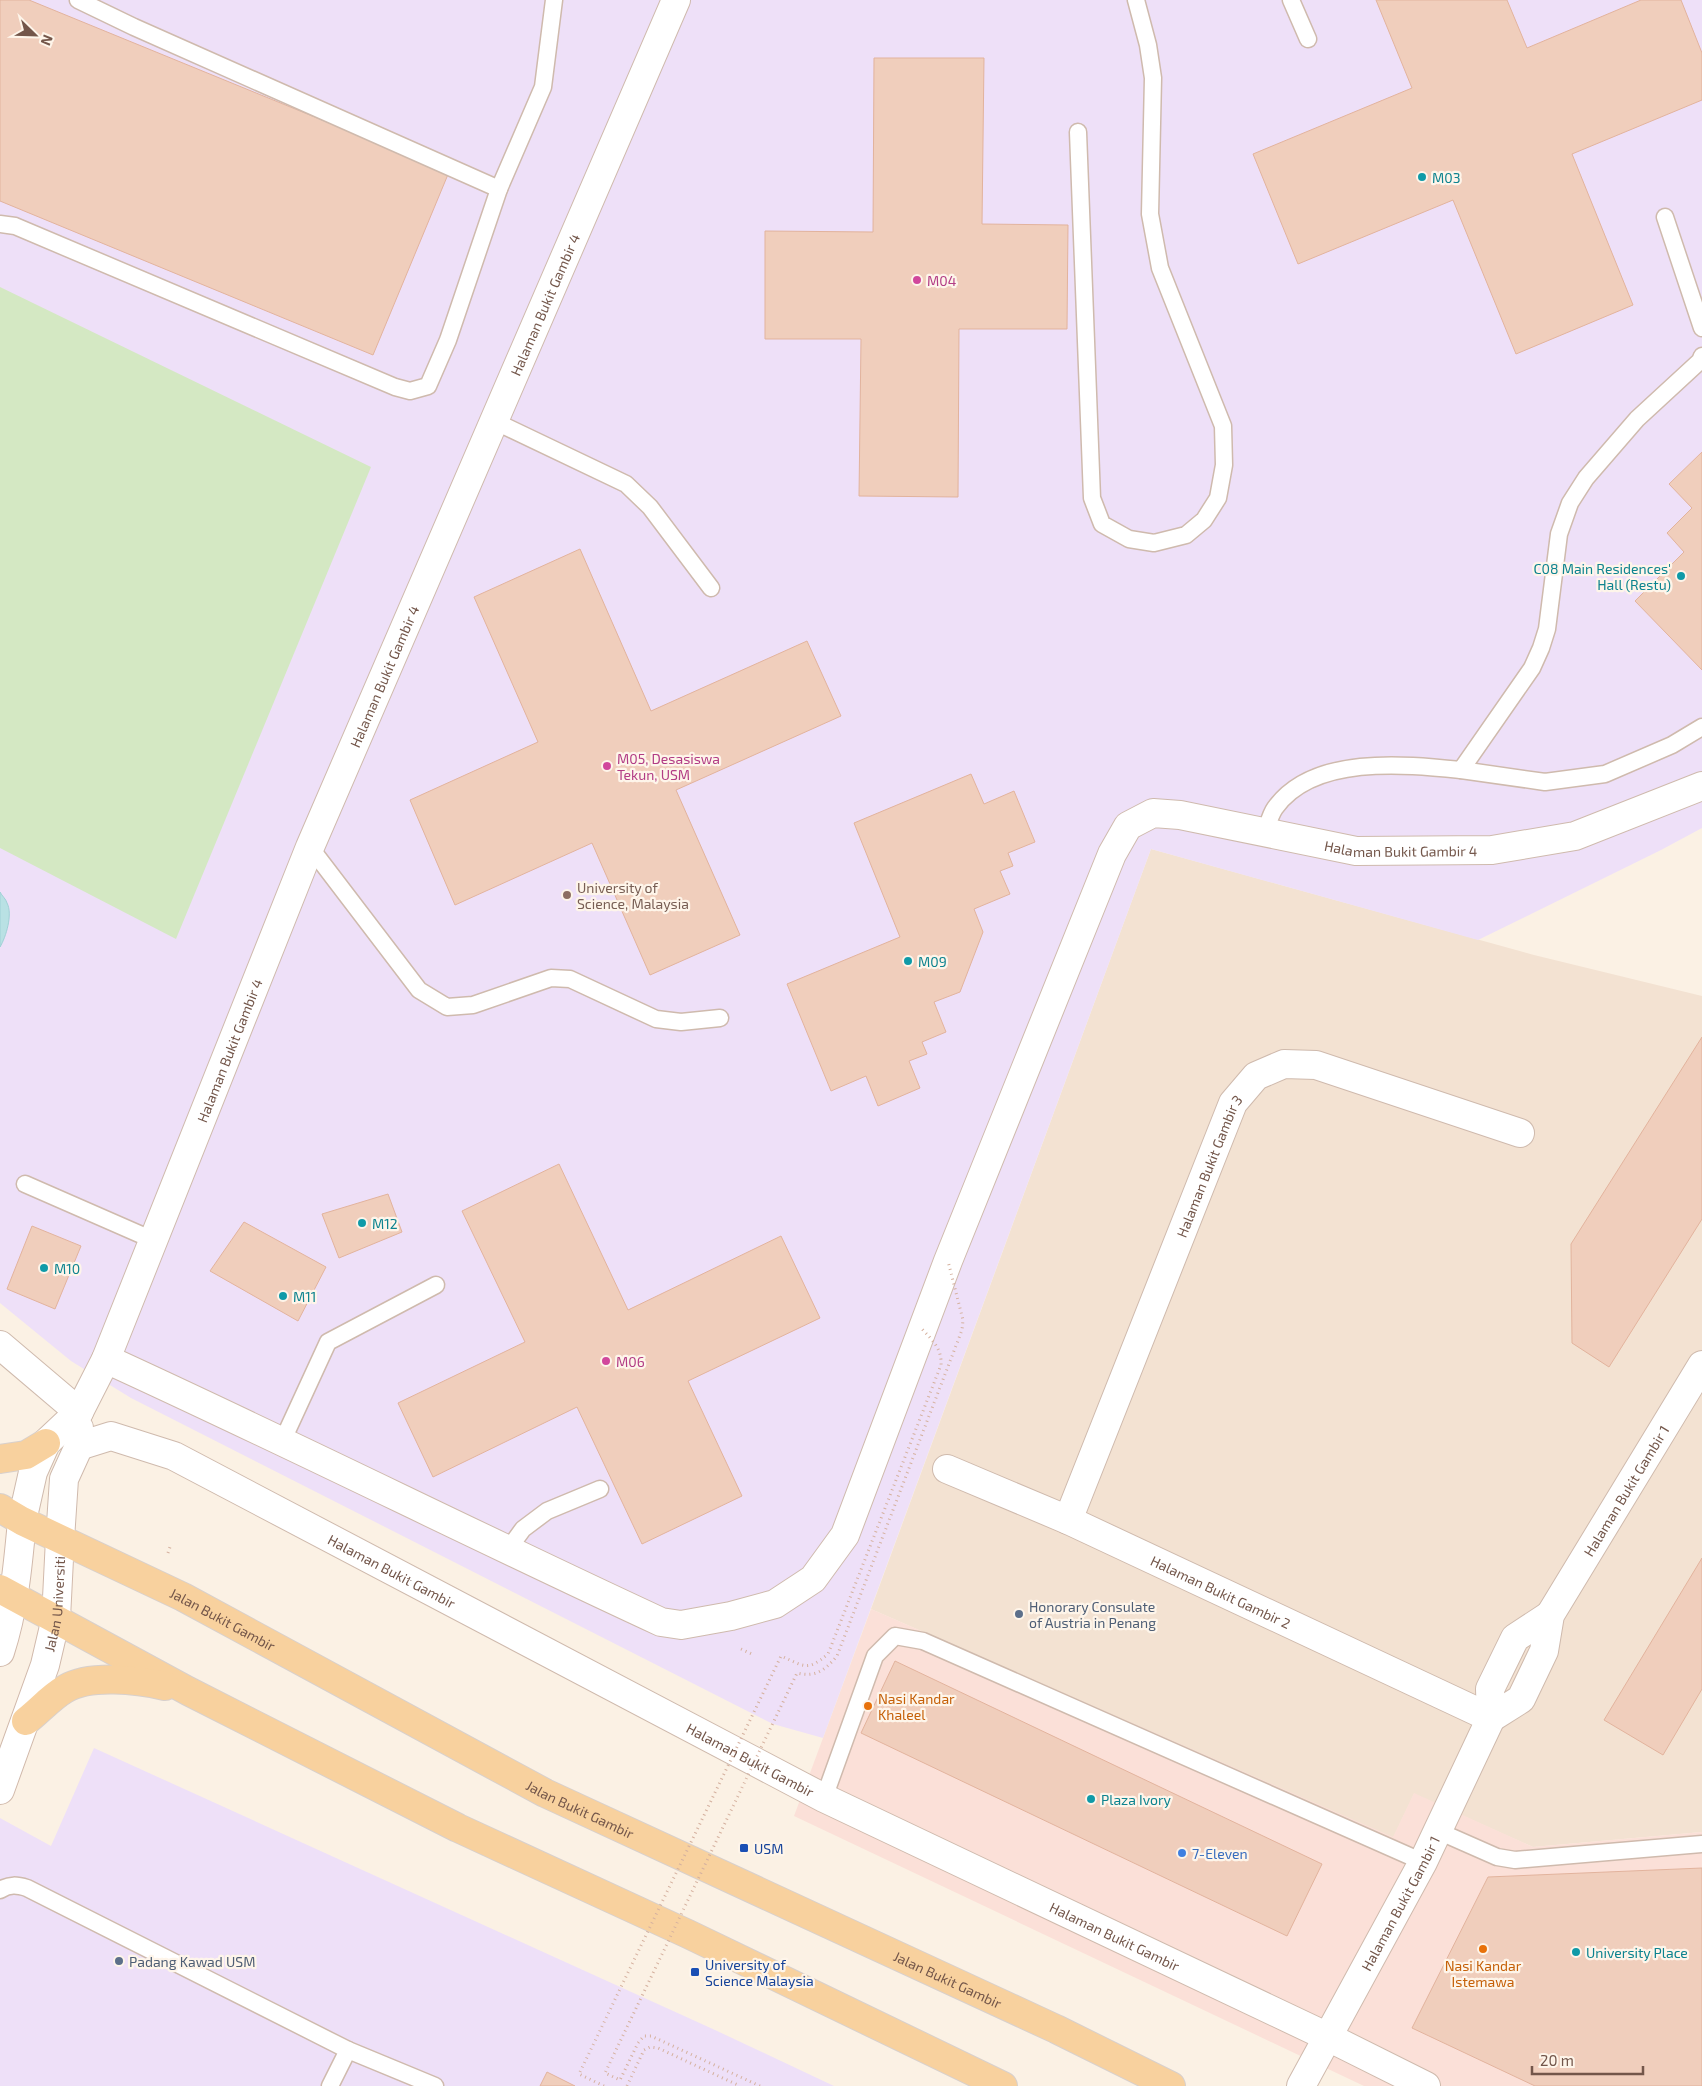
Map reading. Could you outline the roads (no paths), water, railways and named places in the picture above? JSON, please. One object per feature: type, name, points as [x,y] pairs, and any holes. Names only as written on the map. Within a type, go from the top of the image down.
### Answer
[{"type":"main road","points":[[0,1459],[26,1455],[46,1443]]},
{"type":"main road","name":"Jalan Bukit Gambir","points":[[11,1515],[183,1597],[545,1793],[1056,2029],[1171,2086]]},
{"type":"main road","points":[[7,1593],[188,1691],[458,1828],[688,1934],[1002,2086]]},
{"type":"main road","points":[[26,1721],[66,1689],[82,1682],[112,1680],[143,1682],[188,1691]]},
{"type":"street","name":"Halaman Bukit Gambir 4","points":[[676,0],[310,847],[106,1359],[507,1551],[661,1622],[681,1625],[731,1616],[775,1604],[813,1579],[845,1535],[948,1261],[1112,854],[1128,826],[1153,813],[1180,815],[1356,851],[1492,850],[1575,836],[1702,786]]},
{"type":"street","name":"Halaman Bukit Gambir 3","points":[[1068,1520],[1233,1103],[1256,1076],[1284,1064],[1316,1065],[1520,1133]]},
{"type":"street","points":[[0,1345],[79,1412]]},
{"type":"street","name":"Jalan Universiti","points":[[0,1652],[7,1631],[11,1515],[46,1443],[79,1412],[106,1359]]},
{"type":"street","name":"Halaman Bukit Gambir 1","points":[[1302,2086],[1423,1862],[1491,1718],[1521,1699],[1544,1651],[1550,1615],[1702,1365]]},
{"type":"street","name":"Jalan Universiti","points":[[0,1790],[45,1665],[56,1618],[64,1479],[79,1446],[79,1412]]},
{"type":"street","name":"Halaman Bukit Gambir","points":[[79,1446],[111,1436],[174,1456],[824,1798],[1328,2037],[1426,2086]]},
{"type":"street","name":"Halaman Bukit Gambir 2","points":[[947,1469],[1068,1520],[1491,1718]]},
{"type":"lane","points":[[78,0],[134,28],[499,189]]},
{"type":"lane","points":[[0,224],[15,226],[396,387],[410,391],[428,386],[448,340],[499,189],[543,87],[554,0]]},
{"type":"lane","points":[[1078,132],[1092,498],[1102,524],[1129,539],[1154,543],[1186,535],[1204,520],[1218,498],[1224,465],[1222,426],[1160,268],[1150,214],[1153,78],[1148,45],[1136,0]]},
{"type":"lane","points":[[1291,0],[1308,39]]},
{"type":"lane","points":[[1665,217],[1702,328]]},
{"type":"lane","points":[[1461,770],[1532,668],[1541,648],[1547,629],[1559,534],[1570,503],[1586,478],[1637,419],[1700,361],[1702,356]]},
{"type":"lane","points":[[494,421],[626,484],[650,506],[711,588]]},
{"type":"lane","points":[[1265,833],[1274,810],[1290,791],[1312,778],[1360,766],[1419,766],[1545,782],[1604,774],[1672,746],[1702,727]]},
{"type":"lane","points":[[310,847],[419,990],[447,1007],[473,1005],[551,978],[570,979],[656,1019],[681,1022],[720,1018]]},
{"type":"lane","points":[[25,1184],[153,1240]]},
{"type":"lane","points":[[282,1442],[328,1342],[436,1285]]},
{"type":"lane","points":[[507,1551],[523,1529],[547,1511],[600,1489]]},
{"type":"lane","points":[[824,1798],[875,1656],[895,1636],[923,1641],[1423,1862]]},
{"type":"lane","points":[[1438,1831],[1497,1857],[1515,1860],[1702,1844]]},
{"type":"lane","points":[[0,1890],[6,1886],[17,1885],[27,1888],[348,2050],[435,2086]]},
{"type":"lane","points":[[330,2086],[348,2050]]},
{"type":"water","points":[[0,892],[9,908],[9,919],[0,947]]},
{"type":"place","name":"M03","points":[[1422,177]]},
{"type":"place","name":"M04","points":[[917,280]]},
{"type":"place","name":"C08 Main Residences' Hall (Restu)","points":[[1681,576]]},
{"type":"place","name":"M05, Desasiswa Tekun, USM","points":[[607,766]]},
{"type":"place","name":"University of Science, Malaysia","points":[[567,895]]},
{"type":"place","name":"M09","points":[[908,961]]},
{"type":"place","name":"M12","points":[[362,1223]]},
{"type":"place","name":"M10","points":[[44,1268]]},
{"type":"place","name":"M11","points":[[283,1296]]},
{"type":"place","name":"M06","points":[[606,1361]]},
{"type":"place","name":"Honorary Consulate of Austria in Penang","points":[[1019,1614]]},
{"type":"place","name":"Nasi Kandar Khaleel","points":[[868,1706]]},
{"type":"place","name":"Plaza Ivory","points":[[1091,1799]]},
{"type":"place","name":"USM","points":[[744,1848]]},
{"type":"place","name":"7-Eleven","points":[[1182,1853]]},
{"type":"place","name":"Nasi Kandar Istemawa","points":[[1483,1949]]},
{"type":"place","name":"University Place","points":[[1576,1952]]},
{"type":"place","name":"Padang Kawad USM","points":[[119,1961]]},
{"type":"place","name":"University of Science Malaysia","points":[[695,1972]]}]
